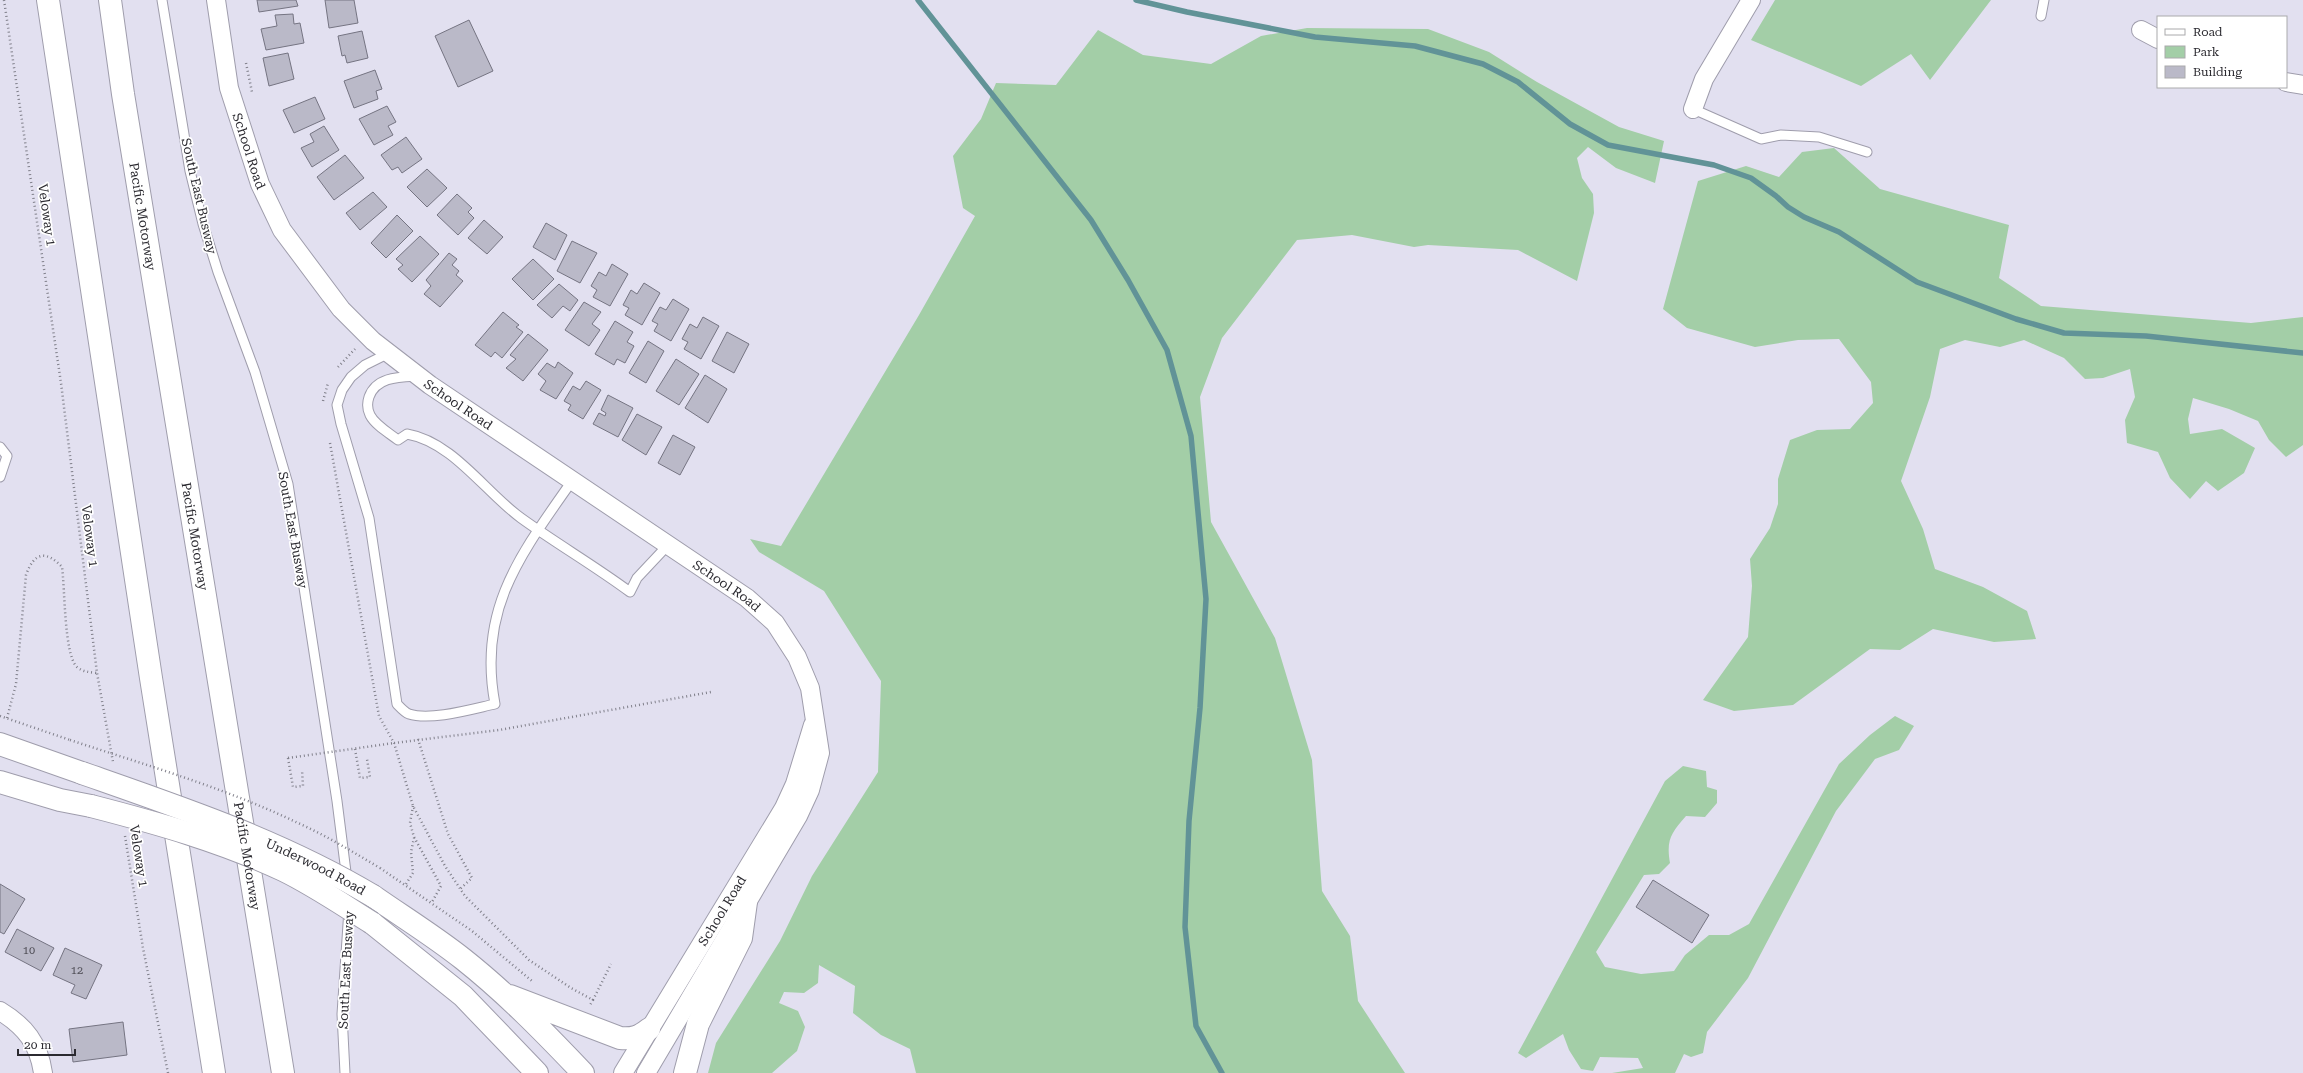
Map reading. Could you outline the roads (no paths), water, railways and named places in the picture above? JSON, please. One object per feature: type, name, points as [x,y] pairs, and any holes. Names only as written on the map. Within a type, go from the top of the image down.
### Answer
[{"type":"main road","points":[[48,0],[214,1073]]},
{"type":"main road","name":"Pacific Motorway","points":[[110,0],[123,94],[283,1073]]},
{"type":"main road","name":"Underwood Road","points":[[0,744],[187,809],[263,839],[373,896],[429,933],[505,994],[583,1073]]},
{"type":"main road","name":"Underwood Road","points":[[0,782],[60,800],[91,806],[184,830],[218,842],[284,871],[372,923],[463,996],[537,1073]]},
{"type":"main road","points":[[685,1073],[698,1024],[741,938],[746,902]]},
{"type":"main road","points":[[505,994],[620,1038],[632,1039],[640,1036],[650,1029]]},
{"type":"street","name":"School Road","points":[[216,0],[229,88],[260,184],[282,230],[341,309],[389,353],[478,419],[747,598],[775,623],[797,657],[810,688],[820,753],[810,790],[798,816],[646,1073]]},
{"type":"street","points":[[1693,109],[1704,79],[1751,0]]},
{"type":"street","points":[[2141,30],[2157,38]]},
{"type":"street","points":[[2287,82],[2303,85]]},
{"type":"street","name":"School Road","points":[[623,1073],[784,808],[795,784],[814,719]]},
{"type":"street","points":[[0,1011],[14,1020],[31,1036],[41,1060],[43,1073]]},
{"type":"lane","name":"South East Busway","points":[[162,0],[190,171],[203,224],[218,272],[255,372],[288,484],[337,801],[349,904],[342,1014],[345,1073]]},
{"type":"lane","points":[[2040,16],[2044,0]]},
{"type":"lane","points":[[1693,109],[1761,139],[1782,135],[1819,137],[1867,152]]},
{"type":"lane","points":[[389,353],[365,365],[351,377],[342,390],[337,405],[340,424],[369,518],[397,704],[407,713],[421,716],[444,714],[495,704],[490,667],[492,643],[499,608],[516,565],[537,530],[572,481]]},
{"type":"lane","points":[[419,376],[395,377],[378,383],[371,392],[367,405],[370,416],[398,440],[407,434],[421,436],[462,464],[502,502],[537,530],[630,592],[638,578],[668,545]]},
{"type":"lane","points":[[0,447],[7,456],[0,477]]},
{"type":"waterway","points":[[918,0],[1091,220],[1128,280],[1167,350],[1191,436],[1206,599],[1200,708],[1189,821],[1185,927],[1196,1026],[1222,1073]]},
{"type":"waterway","points":[[1136,0],[1187,12],[1315,37],[1415,46],[1483,64],[1518,82],[1570,124],[1608,145],[1714,165],[1751,178],[1776,196],[1788,207],[1804,217],[1839,232],[1917,282],[2016,319],[2064,333],[2146,336],[2303,353]]}]
